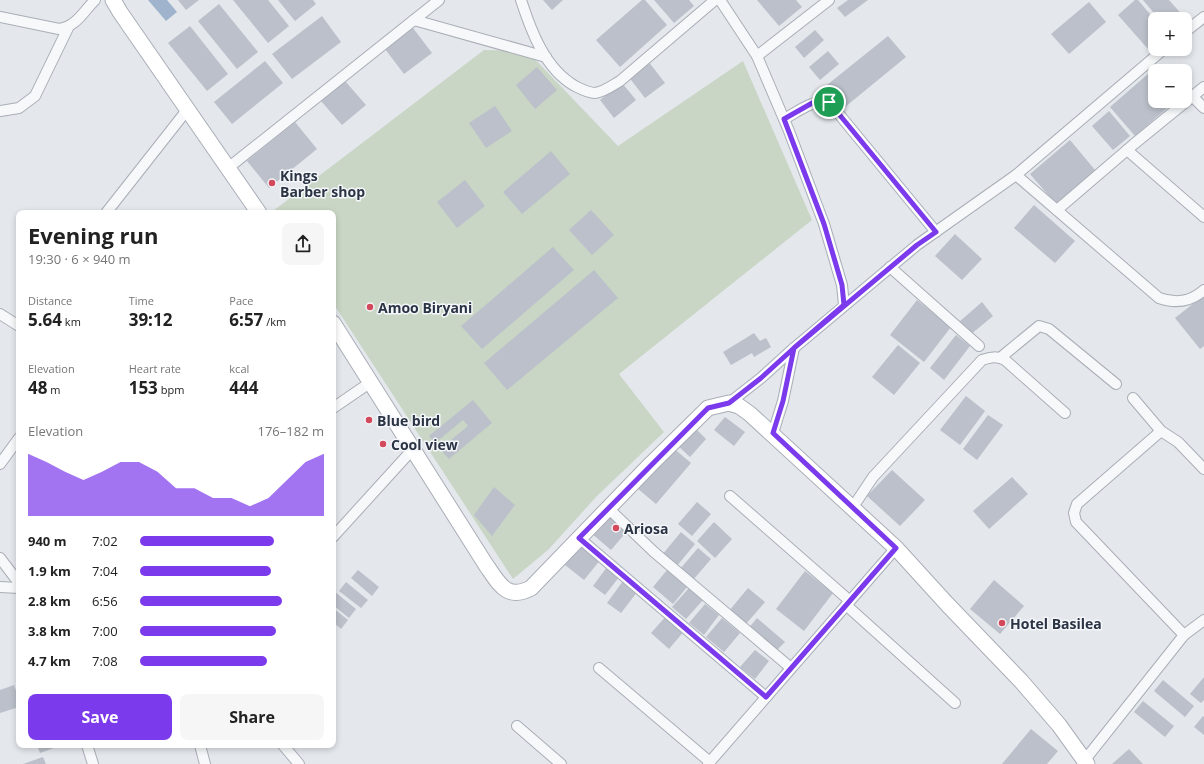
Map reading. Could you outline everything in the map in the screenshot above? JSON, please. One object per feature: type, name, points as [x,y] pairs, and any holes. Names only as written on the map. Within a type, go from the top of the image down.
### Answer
[{"type":"street","points":[[0,17],[59,29],[68,28],[76,23],[95,0]]},
{"type":"street","points":[[113,0],[257,210]]},
{"type":"street","points":[[228,168],[439,0]]},
{"type":"street","points":[[520,0],[530,28],[542,53],[563,78],[584,91],[595,93],[620,81],[715,0]]},
{"type":"street","points":[[720,0],[757,56],[784,119],[824,224],[842,285],[844,305]]},
{"type":"street","points":[[757,56],[829,0]]},
{"type":"street","points":[[1192,26],[1204,17]]},
{"type":"street","points":[[414,20],[546,57]]},
{"type":"street","points":[[0,110],[19,108],[28,103],[35,96],[68,28]]},
{"type":"street","points":[[336,328],[486,565],[505,590],[516,593],[524,592],[531,588],[651,464],[708,408],[729,403],[761,378],[794,348],[890,267],[917,245],[1016,175],[1156,56]]},
{"type":"street","points":[[1057,210],[1204,87]]},
{"type":"street","points":[[1193,97],[1204,108]]},
{"type":"street","points":[[784,119],[814,102],[829,102],[936,232]]},
{"type":"street","points":[[108,210],[187,110]]},
{"type":"street","points":[[1127,150],[1204,217]]},
{"type":"street","points":[[1016,175],[1159,298],[1170,302],[1187,301],[1199,295],[1204,290]]},
{"type":"street","points":[[890,267],[979,346]]},
{"type":"street","points":[[0,314],[16,324]]},
{"type":"street","points":[[1000,358],[1039,326],[1049,329],[1116,384]]},
{"type":"street","points":[[773,433],[783,401],[794,348]]},
{"type":"street","points":[[853,507],[873,477],[982,360],[991,357],[1005,360],[1065,413]]},
{"type":"street","points":[[336,406],[371,382]]},
{"type":"street","points":[[1133,398],[1161,431],[1178,442],[1204,469]]},
{"type":"street","points":[[729,403],[739,406],[773,433],[896,548],[1021,681],[1059,725],[1085,762],[1184,635],[1204,620]]},
{"type":"street","points":[[1161,431],[1077,504],[1074,513],[1076,522],[1184,635]]},
{"type":"street","points":[[2,458],[16,442]]},
{"type":"street","points":[[336,534],[413,449]]},
{"type":"street","points":[[730,496],[955,703]]},
{"type":"street","points":[[608,509],[654,552],[791,668]]},
{"type":"street","points":[[579,538],[766,697]]},
{"type":"street","points":[[599,668],[709,763],[896,548]]},
{"type":"street","points":[[0,558],[16,579]]},
{"type":"street","points":[[0,587],[16,588]]},
{"type":"street","points":[[517,726],[561,764]]},
{"type":"street","points":[[88,748],[93,764]]},
{"type":"street","points":[[201,748],[205,764]]},
{"type":"street","points":[[286,748],[299,764]]},
{"type":"green space","points":[[484,50],[527,51],[618,146],[743,61],[812,220],[619,374],[664,432],[596,497],[549,549],[513,579],[336,308],[336,210],[274,210]]},
{"type":"water","points":[[148,0],[167,0],[177,12],[166,21]]},
{"type":"building","points":[[178,0],[199,0],[186,10]]},
{"type":"building","points":[[233,0],[268,0],[289,26],[268,43]]},
{"type":"building","points":[[278,0],[313,0],[316,4],[295,21]]},
{"type":"building","points":[[543,0],[563,0],[552,10]]},
{"type":"building","points":[[642,0],[645,0],[667,25],[620,67],[596,40]]},
{"type":"building","points":[[654,0],[689,0],[694,6],[674,23]]},
{"type":"building","points":[[757,0],[796,0],[802,7],[779,26]]},
{"type":"building","points":[[848,0],[868,0],[845,17],[837,8]]},
{"type":"building","points":[[1135,0],[1138,0],[1148,12],[1148,49],[1118,15]]},
{"type":"building","points":[[1143,0],[1169,0],[1180,12],[1153,12]]},
{"type":"building","points":[[1089,2],[1106,22],[1069,54],[1051,34]]},
{"type":"building","points":[[219,4],[258,52],[237,69],[198,21]]},
{"type":"building","points":[[322,16],[341,42],[292,79],[272,54]]},
{"type":"building","points":[[190,26],[228,74],[207,91],[168,43]]},
{"type":"building","points":[[413,28],[432,53],[404,74],[385,49]]},
{"type":"building","points":[[815,30],[824,40],[804,58],[795,47]]},
{"type":"building","points":[[888,36],[906,57],[845,107],[827,85]]},
{"type":"building","points":[[828,51],[839,64],[820,80],[809,67]]},
{"type":"building","points":[[265,61],[283,83],[232,124],[214,102]]},
{"type":"building","points":[[648,61],[665,83],[645,98],[628,76]]},
{"type":"building","points":[[537,67],[557,90],[535,109],[516,85]]},
{"type":"building","points":[[1148,74],[1148,108],[1167,108],[1135,136],[1110,107]]},
{"type":"building","points":[[345,81],[366,105],[342,125],[321,101]]},
{"type":"building","points":[[622,83],[636,100],[614,118],[600,100]]},
{"type":"building","points":[[495,106],[512,131],[486,148],[469,123]]},
{"type":"building","points":[[1109,111],[1130,136],[1113,150],[1092,126]]},
{"type":"building","points":[[295,122],[317,149],[269,188],[247,161]]},
{"type":"building","points":[[1070,140],[1095,170],[1056,204],[1030,174]]},
{"type":"building","points":[[551,151],[570,174],[522,214],[503,192]]},
{"type":"building","points":[[465,180],[485,206],[457,228],[437,202]]},
{"type":"building","points":[[1034,205],[1075,241],[1055,263],[1014,228]]},
{"type":"building","points":[[591,210],[614,235],[592,255],[569,230]]},
{"type":"building","points":[[955,234],[982,259],[962,280],[935,256]]},
{"type":"building","points":[[553,247],[574,270],[482,349],[461,326]]},
{"type":"building","points":[[594,270],[618,298],[507,390],[484,363]]},
{"type":"building","points":[[1204,295],[1204,346],[1200,349],[1175,318]]},
{"type":"building","points":[[917,300],[951,327],[924,362],[890,335]]},
{"type":"building","points":[[982,302],[993,316],[970,335],[959,322]]},
{"type":"building","points":[[754,333],[760,341],[766,338],[771,347],[754,357],[752,353],[731,365],[723,352]]},
{"type":"building","points":[[956,335],[970,346],[944,380],[930,368]]},
{"type":"building","points":[[898,345],[920,363],[894,395],[872,377]]},
{"type":"building","points":[[966,396],[985,411],[960,445],[940,430]]},
{"type":"building","points":[[473,400],[492,423],[449,459],[440,449],[468,426],[463,420],[435,443],[429,436]]},
{"type":"building","points":[[988,415],[1003,425],[977,460],[963,449]]},
{"type":"building","points":[[725,417],[745,432],[734,446],[714,430]]},
{"type":"building","points":[[694,427],[706,439],[690,457],[677,445]]},
{"type":"building","points":[[672,447],[691,463],[656,504],[637,488]]},
{"type":"building","points":[[892,470],[925,500],[900,526],[867,496]]},
{"type":"building","points":[[1012,477],[1028,494],[989,529],[973,511]]},
{"type":"building","points":[[494,487],[515,505],[492,536],[474,515]]},
{"type":"building","points":[[697,502],[711,514],[692,536],[678,524]]},
{"type":"building","points":[[609,513],[628,530],[611,550],[591,533]]},
{"type":"building","points":[[714,522],[732,539],[715,558],[697,541]]},
{"type":"building","points":[[681,532],[695,544],[676,567],[662,555]]},
{"type":"building","points":[[582,544],[601,559],[584,580],[565,565]]},
{"type":"building","points":[[698,548],[711,559],[693,580],[680,569]]},
{"type":"building","points":[[607,567],[620,576],[605,595],[593,586]]},
{"type":"building","points":[[358,570],[379,587],[372,596],[351,578]]},
{"type":"building","points":[[667,570],[687,587],[673,604],[653,587]]},
{"type":"building","points":[[805,571],[833,593],[804,631],[776,609]]},
{"type":"building","points":[[994,580],[1024,606],[1000,634],[970,609]]},
{"type":"building","points":[[623,581],[638,591],[621,613],[607,603]]},
{"type":"building","points":[[346,582],[368,600],[361,608],[339,591]]},
{"type":"building","points":[[689,588],[703,600],[686,619],[672,607]]},
{"type":"building","points":[[748,588],[765,602],[745,625],[729,611]]},
{"type":"building","points":[[336,593],[356,609],[349,618],[336,607]]},
{"type":"building","points":[[705,604],[719,615],[704,635],[689,623]]},
{"type":"building","points":[[336,610],[348,620],[341,629],[336,625]]},
{"type":"building","points":[[667,615],[685,630],[669,649],[651,633]]},
{"type":"building","points":[[722,618],[740,633],[724,652],[706,637]]},
{"type":"building","points":[[757,618],[785,642],[775,652],[748,629]]},
{"type":"building","points":[[755,650],[769,661],[755,679],[740,667]]},
{"type":"building","points":[[1204,677],[1204,700],[1201,703],[1190,694]]},
{"type":"building","points":[[1163,680],[1194,706],[1185,717],[1154,691]]},
{"type":"building","points":[[14,685],[16,691],[16,708],[0,713],[0,690]]},
{"type":"building","points":[[1143,701],[1174,726],[1165,737],[1134,712]]},
{"type":"building","points":[[1203,716],[1204,717],[1204,735],[1194,727]]},
{"type":"building","points":[[1031,729],[1058,751],[1047,764],[1002,764]]},
{"type":"building","points":[[38,748],[54,748],[40,753]]},
{"type":"building","points":[[1129,749],[1143,764],[1112,764]]},
{"type":"building","points":[[43,757],[46,764],[23,764]]},
{"type":"place","name":"Kings Barber shop","points":[[272,183]]},
{"type":"place","name":"Amoo Biryani","points":[[370,307]]},
{"type":"place","name":"Blue bird","points":[[369,420]]},
{"type":"place","name":"Cool view","points":[[383,444]]},
{"type":"place","name":"Ariosa","points":[[616,528]]},
{"type":"place","name":"Hotel Basilea","points":[[1002,623]]},
{"type":"route","points":[[829,102],[814,102],[784,119],[824,224],[842,285],[844,305],[794,348],[761,378],[729,403],[708,408],[579,538],[766,697],[896,548],[773,433],[783,401],[794,348],[917,245],[936,232],[829,102]]}]
